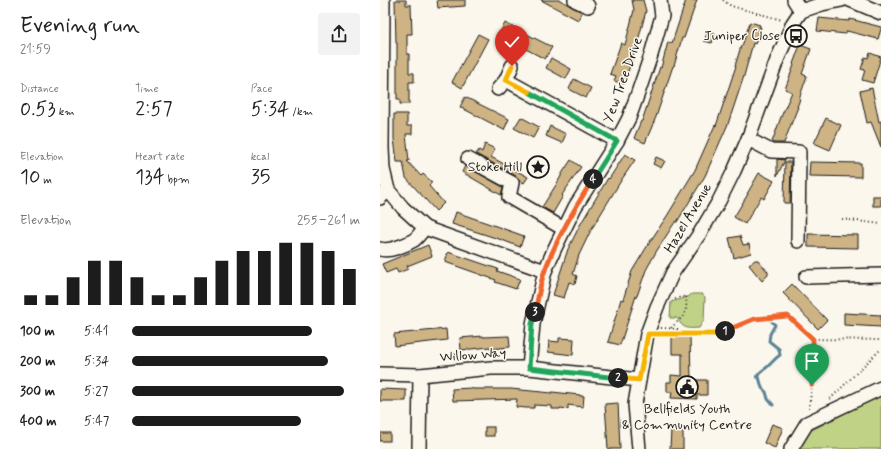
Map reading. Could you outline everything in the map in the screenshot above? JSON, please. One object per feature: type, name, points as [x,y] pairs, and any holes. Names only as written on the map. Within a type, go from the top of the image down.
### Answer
[{"type":"street","points":[[383,0],[382,148],[384,194],[403,208],[425,228],[545,271]]},
{"type":"street","points":[[575,0],[588,6]]},
{"type":"street","name":"Yew Tree Drive","points":[[529,368],[532,324],[545,271],[575,207],[617,141],[634,106],[662,16],[660,0]]},
{"type":"street","points":[[794,0],[802,11],[822,4],[842,0]]},
{"type":"street","points":[[850,0],[881,13]]},
{"type":"street","name":"Hazel Avenue","points":[[639,449],[635,404],[639,380],[653,331],[657,307],[674,272],[719,201],[734,171],[748,139],[792,23],[802,11]]},
{"type":"street","points":[[512,66],[502,85],[617,141]]},
{"type":"street","points":[[748,139],[771,151],[799,152],[798,241]]},
{"type":"street","points":[[468,159],[512,184],[509,197],[564,229]]},
{"type":"street","points":[[380,249],[385,251],[399,247],[414,240],[425,228]]},
{"type":"street","points":[[806,277],[881,275]]},
{"type":"street","name":"Willow Way","points":[[380,374],[420,375],[491,368],[529,368],[639,380]]},
{"type":"street","points":[[419,449],[420,375]]},
{"type":"street","points":[[790,449],[807,423],[881,388]]},
{"type":"path","points":[[723,0],[732,6],[792,23]]},
{"type":"path","points":[[842,218],[881,224]]},
{"type":"path","points":[[670,301],[686,296],[687,305],[685,315],[671,328]]},
{"type":"path","points":[[653,331],[670,334],[716,334],[754,319],[788,316],[813,339],[881,340]]},
{"type":"path","points":[[653,331],[679,328],[670,334]]},
{"type":"path","points":[[807,423],[812,385],[813,339]]},
{"type":"path","points":[[827,402],[881,349]]},
{"type":"green space","points":[[692,294],[702,294],[705,297],[704,320],[699,328],[686,328],[677,318],[670,318],[671,302],[688,297]]},
{"type":"green space","points":[[881,395],[881,449],[797,449],[808,432]]},
{"type":"building","points":[[395,0],[406,0],[406,5],[411,5],[412,34],[407,34],[407,54],[409,54],[409,73],[414,73],[414,82],[409,82],[409,104],[400,104],[400,99],[397,99]]},
{"type":"building","points":[[437,0],[465,0],[465,6],[438,8]]},
{"type":"building","points":[[541,0],[560,0],[582,12],[578,20]]},
{"type":"building","points":[[632,0],[643,0],[646,11],[624,84],[614,81],[616,76],[610,74],[621,43],[625,45],[634,10]]},
{"type":"building","points":[[686,0],[697,0],[684,38],[682,38],[656,117],[645,143],[634,138],[642,121],[660,67],[661,68],[668,42],[672,43]]},
{"type":"building","points":[[819,18],[849,21],[850,19],[881,27],[881,29],[878,39],[847,31],[846,34],[817,31]]},
{"type":"building","points":[[750,22],[760,25],[759,27],[761,27],[755,44],[753,43],[728,124],[705,176],[646,270],[620,345],[608,342],[621,299],[623,300],[632,271],[695,170],[715,125],[716,126]]},
{"type":"building","points":[[505,23],[552,47],[545,59],[499,35]]},
{"type":"building","points":[[708,31],[715,34],[712,43],[704,41]]},
{"type":"building","points":[[478,34],[488,39],[462,88],[452,82]]},
{"type":"building","points":[[800,45],[811,49],[802,74],[807,76],[799,99],[798,107],[784,143],[774,143],[772,142],[792,92],[785,89]]},
{"type":"building","points":[[870,53],[881,57],[873,83],[862,80],[865,70],[861,69],[865,57],[868,58]]},
{"type":"building","points":[[551,58],[571,69],[566,79],[546,68]]},
{"type":"building","points":[[574,79],[591,88],[586,98],[569,89]]},
{"type":"building","points":[[872,88],[879,122],[881,121],[881,147],[871,122],[867,123],[860,91]]},
{"type":"building","points":[[465,97],[509,119],[504,130],[460,107]]},
{"type":"building","points":[[394,114],[407,114],[407,126],[412,126],[412,134],[406,134],[409,161],[407,161],[421,176],[423,174],[432,182],[429,186],[444,203],[436,211],[406,178],[403,162],[397,162],[394,139]]},
{"type":"building","points":[[521,117],[539,127],[533,138],[514,128]]},
{"type":"building","points":[[826,118],[841,125],[830,150],[814,143]]},
{"type":"building","points":[[550,126],[566,134],[562,143],[546,136]]},
{"type":"building","points":[[485,144],[495,149],[491,157],[528,177],[524,183],[516,176],[476,154],[479,150],[482,152]]},
{"type":"building","points":[[625,154],[635,160],[591,230],[579,255],[573,274],[577,276],[575,284],[569,282],[564,298],[553,295],[568,249],[580,225],[608,178],[609,179]]},
{"type":"building","points":[[656,157],[665,161],[661,168],[653,164]]},
{"type":"building","points":[[777,159],[785,160],[777,176]]},
{"type":"building","points":[[571,160],[581,167],[562,195],[563,196],[553,213],[542,207]]},
{"type":"building","points":[[785,162],[791,162],[790,203],[784,203]]},
{"type":"building","points":[[810,162],[861,163],[861,177],[809,176]]},
{"type":"building","points":[[465,166],[503,187],[501,195],[462,172]]},
{"type":"building","points":[[759,173],[774,181],[764,199],[761,197],[745,224],[734,217]]},
{"type":"building","points":[[873,196],[881,196],[881,206],[873,206]]},
{"type":"building","points":[[456,212],[524,236],[520,247],[452,224]]},
{"type":"building","points":[[808,234],[858,235],[858,248],[808,247]]},
{"type":"building","points":[[740,236],[743,245],[749,244],[751,253],[734,258],[729,238]]},
{"type":"building","points":[[428,245],[432,256],[407,266],[408,269],[398,273],[396,269],[386,273],[382,264]]},
{"type":"building","points":[[448,252],[498,269],[497,271],[520,279],[516,289],[495,282],[496,280],[445,262]]},
{"type":"building","points":[[755,260],[758,260],[768,272],[768,275],[762,281],[749,265]]},
{"type":"building","points":[[792,284],[827,320],[818,329],[783,293]]},
{"type":"building","points":[[844,313],[881,315],[881,327],[844,325]]},
{"type":"building","points":[[446,329],[447,340],[395,346],[394,334]]},
{"type":"building","points":[[509,336],[510,347],[490,349],[490,347],[461,350],[460,338]]},
{"type":"building","points":[[672,336],[690,336],[691,380],[707,380],[707,395],[697,395],[697,399],[671,398],[672,392],[667,392],[667,382],[671,382],[671,375],[682,376],[682,354],[672,354]]},
{"type":"building","points":[[559,338],[574,339],[573,355],[548,352],[549,341],[559,342]]},
{"type":"building","points":[[380,389],[406,390],[406,401],[380,401]]},
{"type":"building","points":[[452,389],[511,389],[580,395],[584,396],[583,407],[568,405],[568,409],[552,409],[552,406],[534,405],[534,408],[516,407],[517,399],[453,401]]},
{"type":"building","points":[[618,403],[620,449],[608,449],[605,404]]},
{"type":"building","points":[[772,424],[783,428],[775,448],[764,443]]},
{"type":"building","points":[[485,427],[494,427],[494,436],[485,436]]},
{"type":"building","points":[[671,430],[683,431],[683,449],[670,449]]},
{"type":"building","points":[[380,433],[390,433],[390,441],[380,441]]},
{"type":"waterway","points":[[770,319],[775,325],[770,334],[769,341],[779,349],[780,355],[757,377],[759,377],[762,388],[773,405]]},
{"type":"place","name":"Juniper Close","points":[[796,36]]},
{"type":"place","name":"Stoke Hill","points":[[538,167]]},
{"type":"place","name":"Bellfields Youth & Community Centre","points":[[687,387]]},
{"type":"route","points":[[512,66],[506,80],[617,141],[575,207],[545,271],[532,324],[529,368],[639,380],[648,334],[716,334],[754,319],[788,316],[813,339],[812,385]]}]
